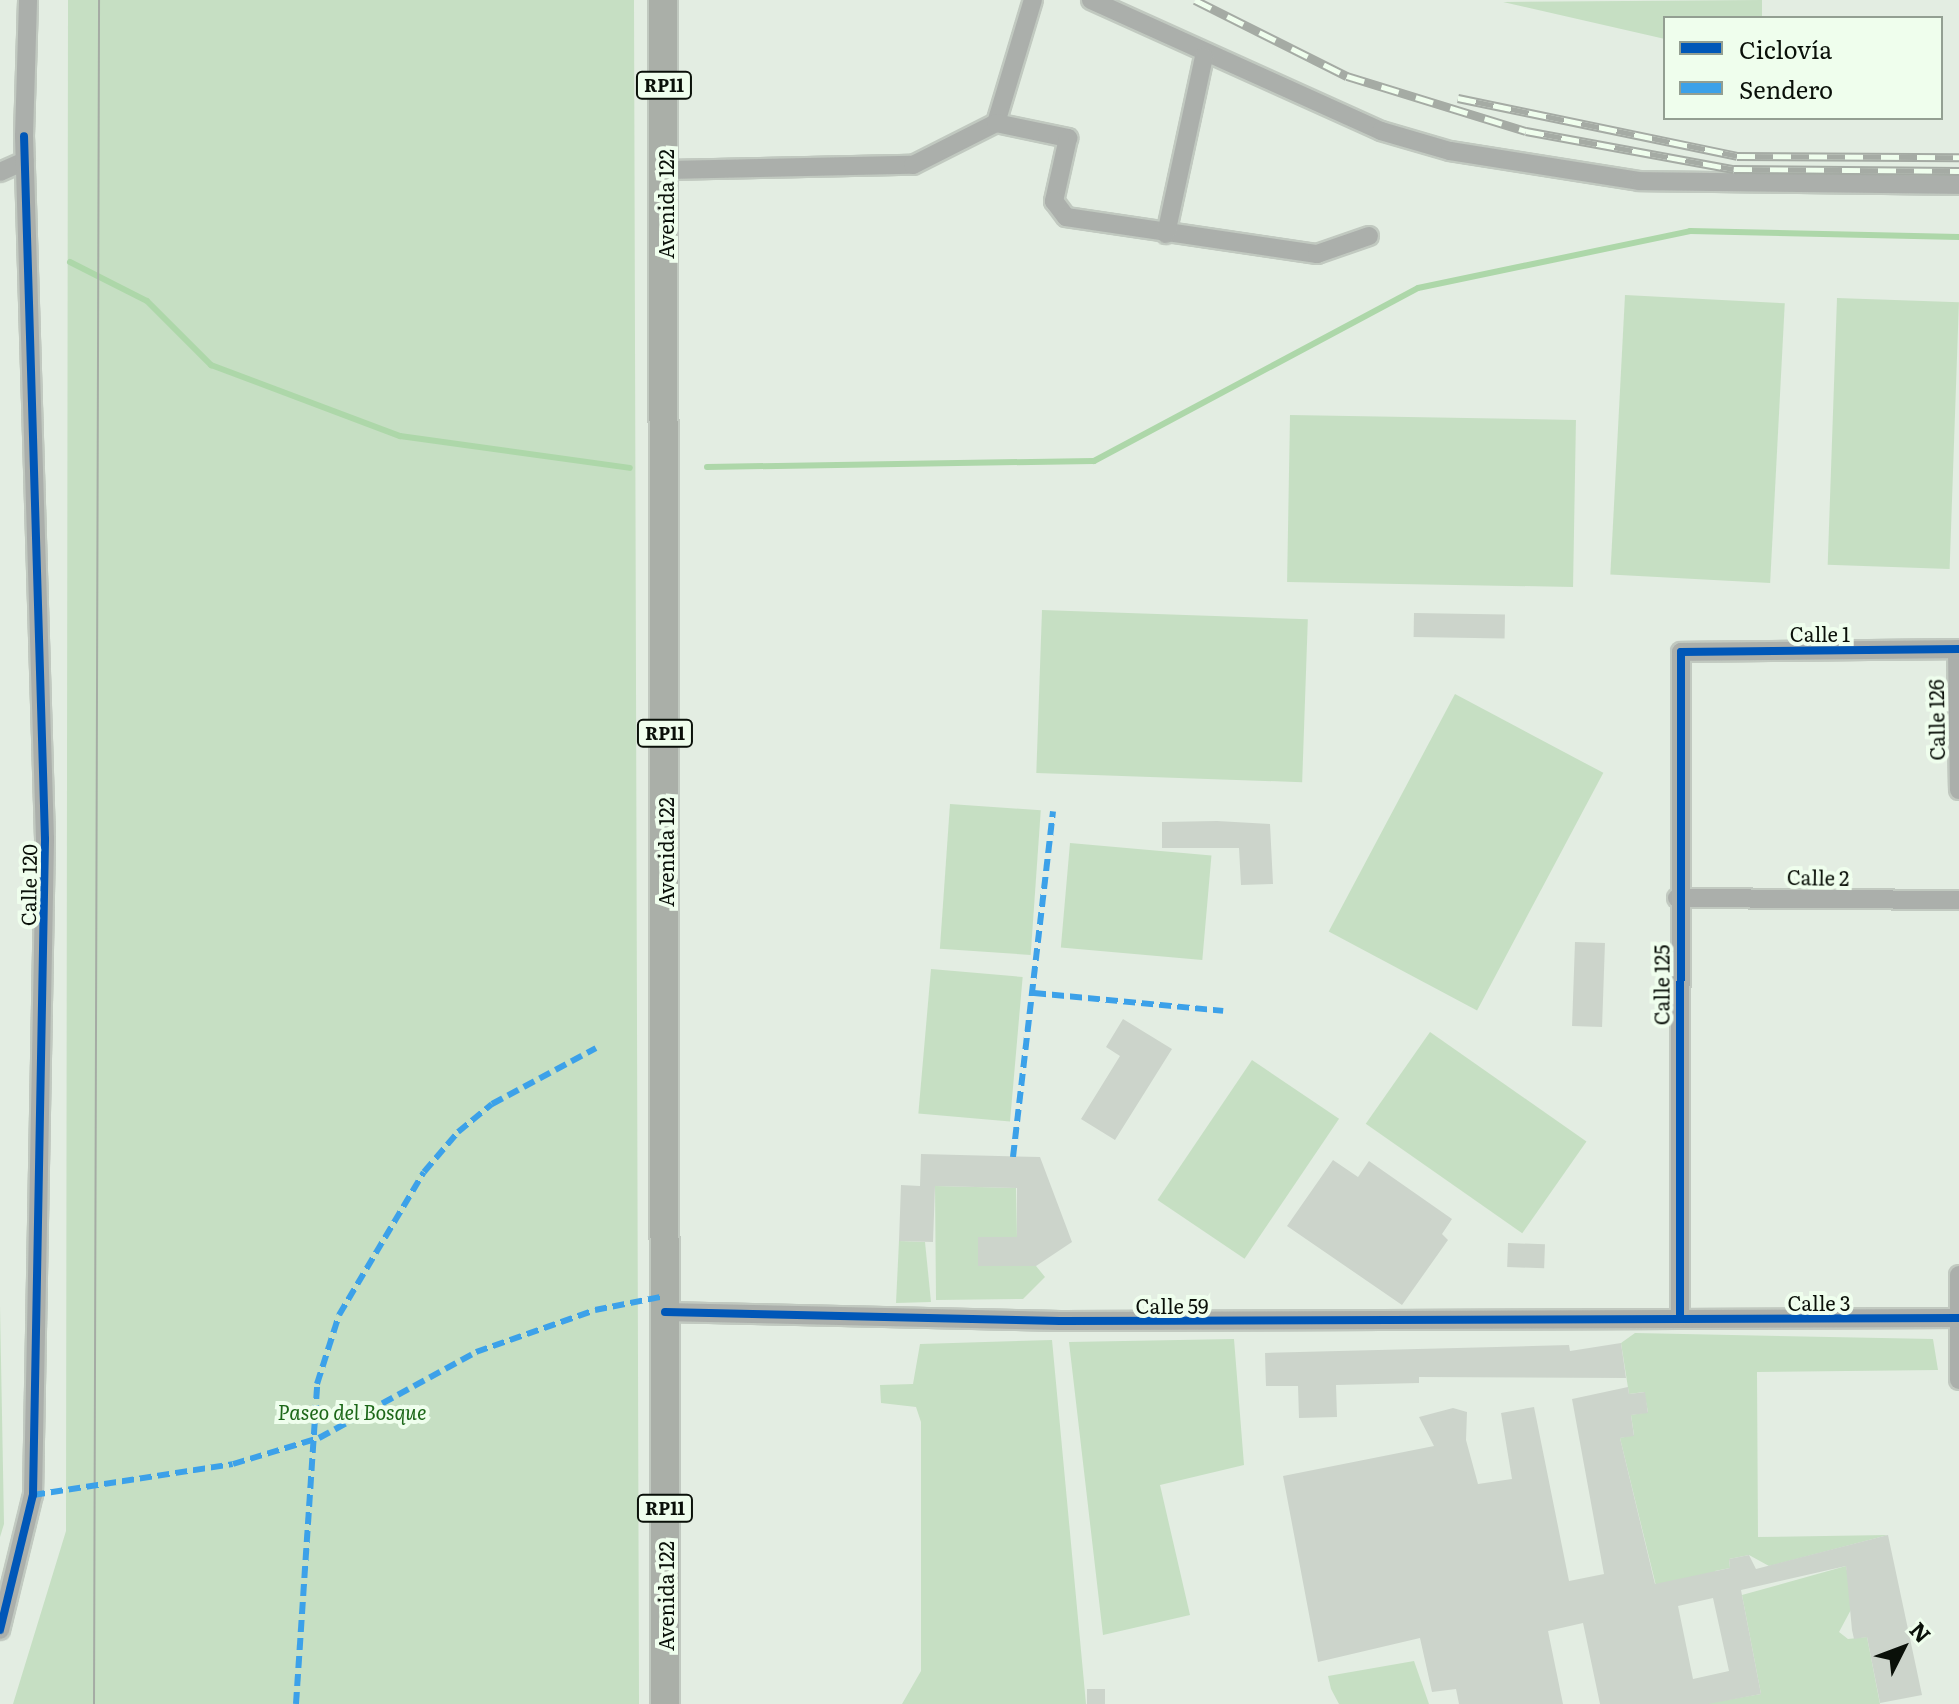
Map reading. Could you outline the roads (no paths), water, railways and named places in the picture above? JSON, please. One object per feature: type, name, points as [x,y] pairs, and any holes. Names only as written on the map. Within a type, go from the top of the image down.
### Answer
[{"type":"highway","name":"Avenida 122","points":[[663,0],[665,1704]]},
{"type":"street","name":"Calle 120","points":[[0,1630],[33,1495],[43,919],[24,136],[28,0]]},
{"type":"street","points":[[996,123],[1033,0]]},
{"type":"street","points":[[1091,0],[1204,57],[1381,131],[1509,161],[1639,181],[1959,185]]},
{"type":"street","points":[[1166,234],[1204,57]]},
{"type":"street","points":[[665,170],[913,165],[996,123],[1068,138],[1057,213],[1166,234],[1317,254],[1369,236]]},
{"type":"street","points":[[0,172],[25,161]]},
{"type":"street","name":"Calle 1","points":[[1681,652],[1958,649]]},
{"type":"street","name":"Calle 126","points":[[1958,649],[1959,790]]},
{"type":"street","name":"Calle 125","points":[[1680,1317],[1677,898],[1681,652]]},
{"type":"street","name":"Calle 2","points":[[1677,898],[1959,900]]},
{"type":"street","points":[[1959,1275],[1959,1380]]},
{"type":"street","name":"Calle 59","points":[[665,1312],[1060,1321],[1680,1317]]},
{"type":"street","name":"Calle 3","points":[[1680,1317],[1959,1318]]},
{"type":"waterway","points":[[707,467],[1094,461],[1418,288],[1690,231],[1959,237]]},
{"type":"waterway","points":[[70,262],[147,301],[211,365],[400,436],[630,468]]},
{"type":"tram line","points":[[94,1704],[99,0]]},
{"type":"railway","points":[[1195,0],[1347,76],[1526,131],[1734,169],[1959,171]]},
{"type":"railway","points":[[1458,98],[1737,156],[1959,157]]},
{"type":"park label","name":"Paseo del Bosque","points":[[352,1411]]}]
